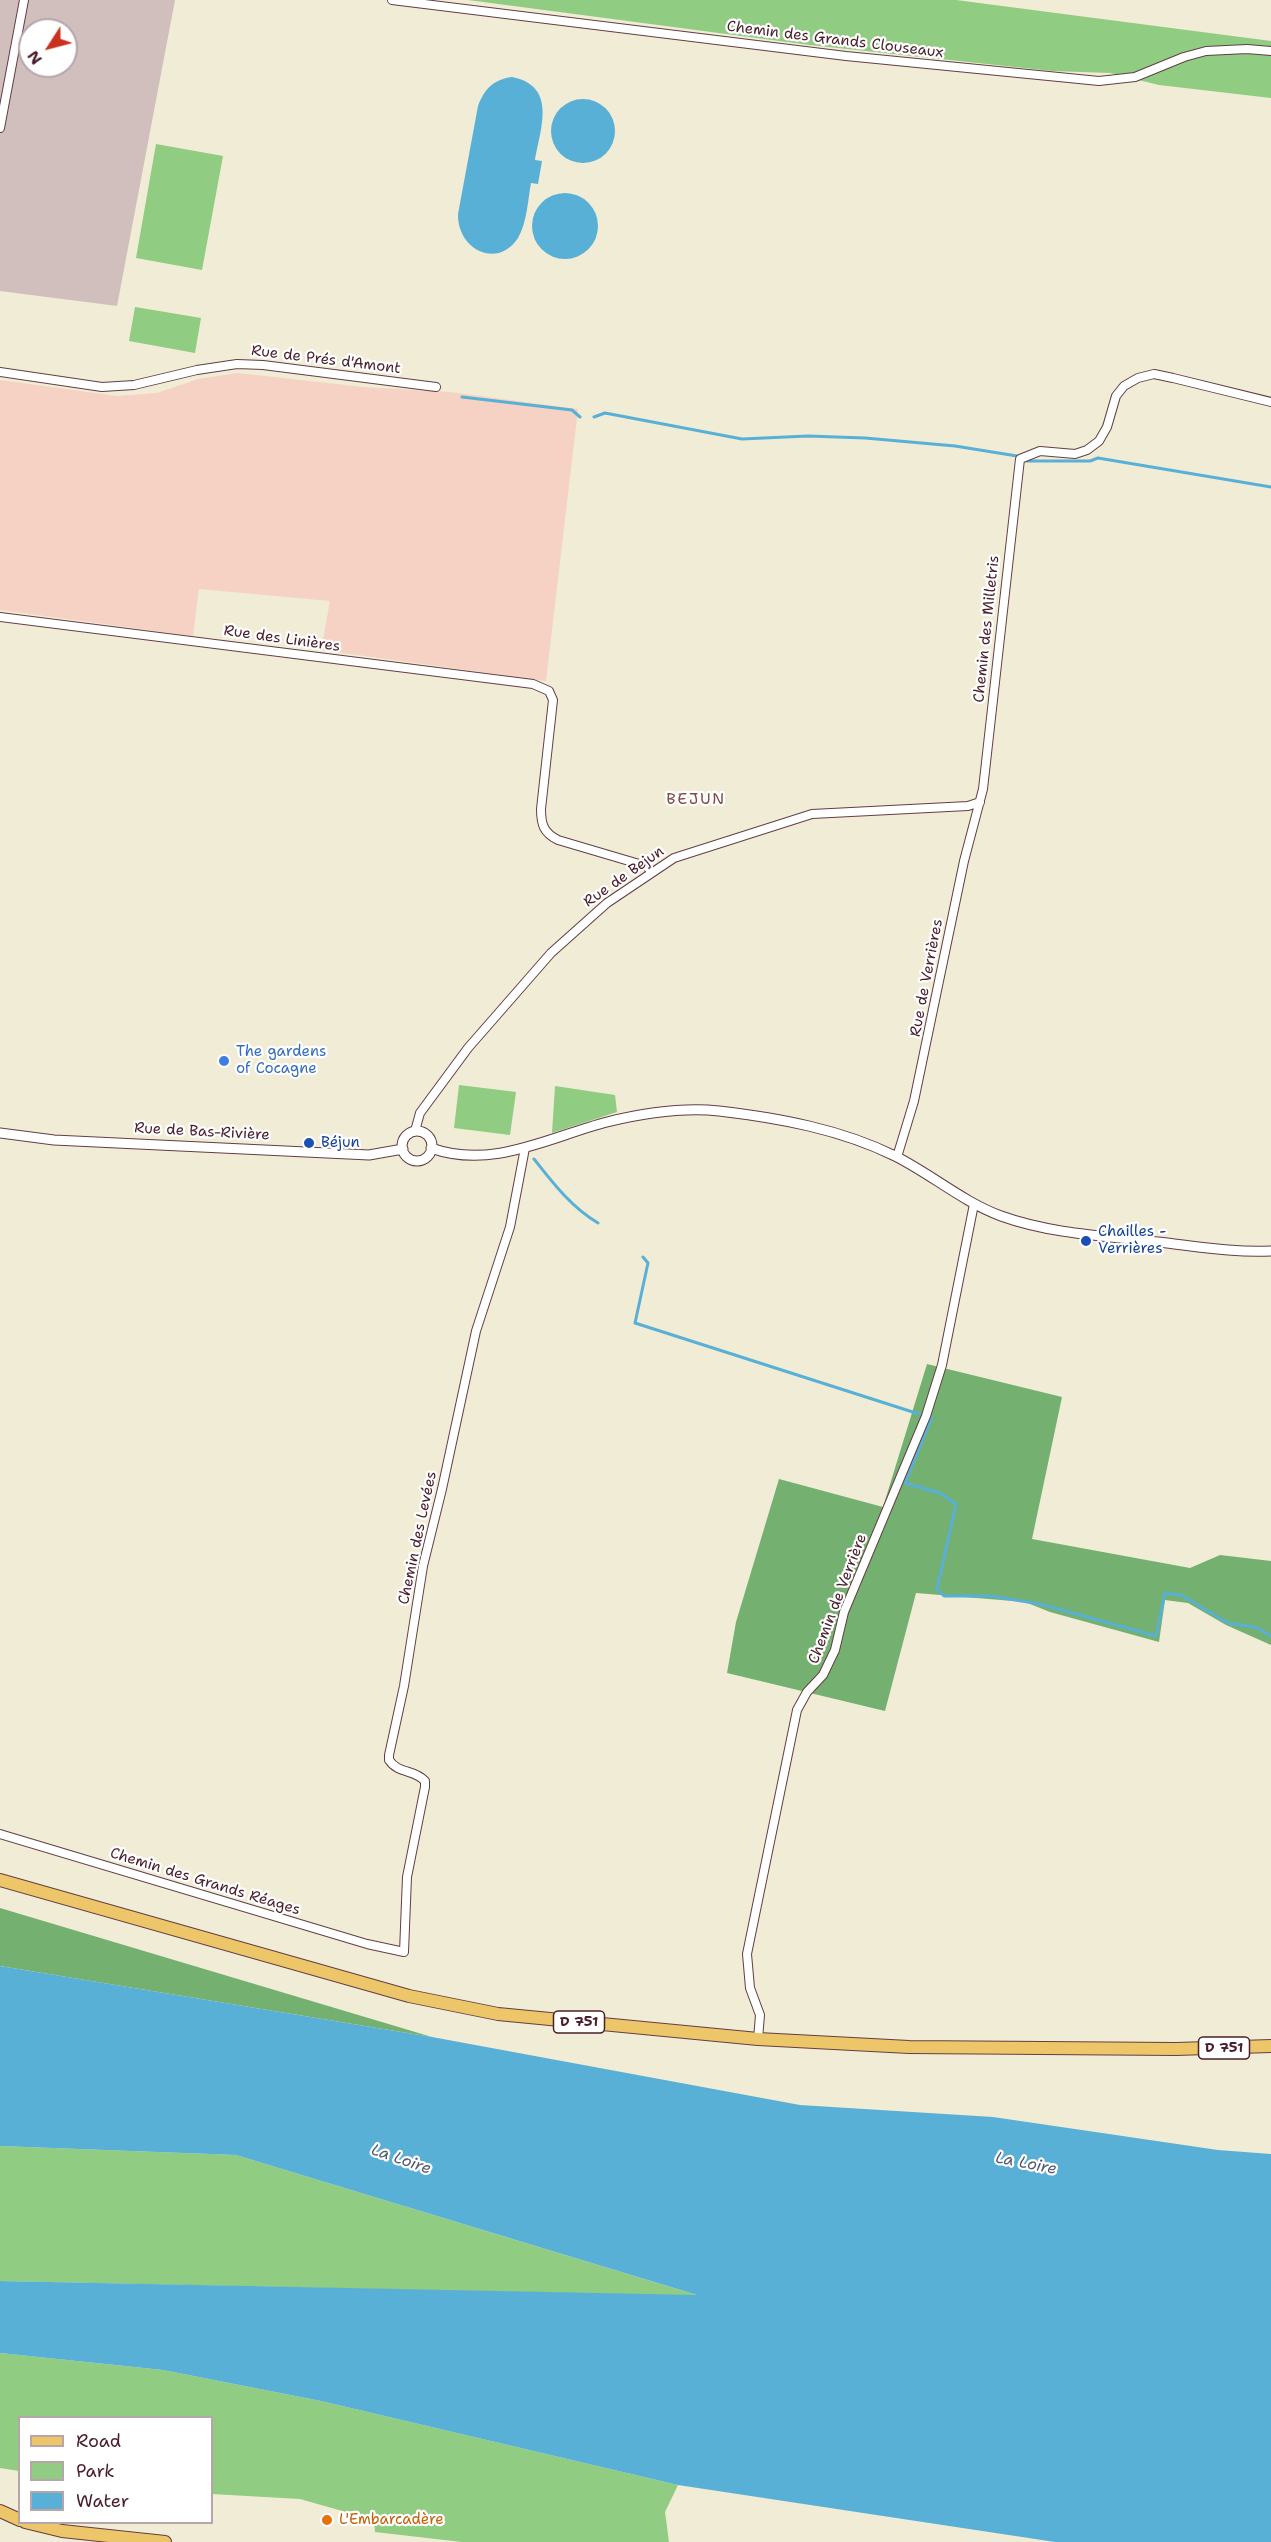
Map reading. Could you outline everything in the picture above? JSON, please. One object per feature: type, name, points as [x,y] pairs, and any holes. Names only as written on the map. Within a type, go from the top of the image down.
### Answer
[{"type":"main road","name":"D 751","points":[[0,1880],[409,1996],[498,2014],[758,2039],[909,2047],[1176,2049],[1271,2046]]},
{"type":"main road","points":[[0,2511],[18,2519]]},
{"type":"main road","points":[[30,2524],[62,2531],[165,2542]]},
{"type":"street","points":[[0,128],[24,0]]},
{"type":"street","name":"Chemin des Grands Clouseaux","points":[[392,0],[846,56],[1099,81],[1135,77],[1184,57],[1206,51],[1247,49],[1271,51]]},
{"type":"street","name":"Rue de Prés d'Amont","points":[[0,372],[102,387],[134,385],[197,370],[237,364],[263,365],[436,387]]},
{"type":"street","name":"Chemin des Milletris","points":[[980,802],[1020,459],[1040,451],[1075,454],[1087,450],[1099,441],[1107,427],[1116,396],[1124,386],[1138,378],[1154,375],[1173,378],[1271,402]]},
{"type":"street","name":"Rue des Linières","points":[[0,617],[533,684],[549,691],[553,700],[541,823],[548,835],[645,866],[652,872]]},
{"type":"street","name":"Rue de Bejun","points":[[415,1131],[420,1113],[430,1098],[468,1048],[520,987],[584,922],[674,858],[812,813],[968,806],[980,802]]},
{"type":"street","name":"Rue de Verrières","points":[[897,1157],[925,1055],[964,861],[980,802]]},
{"type":"street","points":[[431,1148],[445,1153],[468,1156],[496,1154],[525,1148],[605,1122],[667,1110],[717,1111],[772,1119],[846,1137],[897,1157],[974,1204],[1001,1216],[1055,1230],[1271,1251]]},
{"type":"street","points":[[415,1131],[427,1135],[431,1148],[426,1157],[415,1160],[409,1158],[403,1149],[403,1140],[415,1131]]},
{"type":"street","name":"Rue de Bas-Rivière","points":[[0,1133],[54,1140],[369,1155],[403,1149]]},
{"type":"street","name":"Chemin des Levées","points":[[404,1952],[407,1877],[425,1781],[417,1774],[398,1770],[389,1760],[389,1755],[404,1686],[423,1566],[476,1331],[510,1227],[525,1148]]},
{"type":"street","name":"Chemin de Verrière","points":[[758,2039],[760,2015],[750,1988],[747,1954],[797,1710],[807,1692],[823,1675],[835,1650],[844,1612],[926,1416],[942,1365],[974,1204]]},
{"type":"street","name":"Chemin des Grands Réages","points":[[0,1834],[367,1944],[404,1952]]},
{"type":"shaded area","points":[[0,0],[175,0],[117,306],[0,291]]},
{"type":"shaded area","points":[[238,373],[363,387],[450,392],[578,409],[546,681],[321,650],[330,601],[199,589],[193,636],[0,610],[0,380],[117,396],[157,393],[198,379]]},
{"type":"green space","points":[[468,0],[956,0],[1271,41],[1271,98],[1159,85],[1110,73],[1052,71],[810,45]]},
{"type":"green space","points":[[156,144],[223,156],[202,270],[136,258]]},
{"type":"green space","points":[[135,307],[201,318],[195,353],[129,341]]},
{"type":"green space","points":[[459,1085],[516,1092],[510,1135],[454,1128]]},
{"type":"green space","points":[[555,1086],[615,1095],[617,1112],[552,1133]]},
{"type":"green space","points":[[927,1364],[1062,1397],[1032,1539],[1190,1568],[1220,1555],[1271,1561],[1271,1645],[1226,1625],[1188,1603],[1165,1600],[1159,1642],[1050,1612],[1025,1602],[916,1593],[885,1711],[727,1673],[736,1622],[779,1479],[883,1507]]},
{"type":"green space","points":[[0,1908],[432,2037],[0,1966]]},
{"type":"green space","points":[[0,2146],[236,2155],[700,2296],[0,2281]]},
{"type":"green space","points":[[0,2353],[163,2370],[321,2401],[678,2485],[665,2512],[669,2542],[462,2542],[375,2532],[374,2520],[300,2499],[213,2494],[213,2416],[18,2416],[18,2471],[0,2468]]},
{"type":"water","points":[[512,77],[526,82],[535,89],[541,99],[542,122],[535,160],[542,161],[538,184],[531,183],[525,218],[518,238],[509,248],[500,253],[490,254],[480,251],[464,237],[459,226],[458,214],[478,106],[491,86],[500,80]]},
{"type":"water","points":[[577,99],[589,99],[606,108],[613,119],[615,131],[613,143],[606,154],[589,163],[577,163],[565,158],[556,149],[551,137],[551,125],[556,113],[565,104]]},
{"type":"water","points":[[565,193],[577,196],[588,203],[595,214],[598,226],[595,238],[588,249],[577,256],[565,259],[553,256],[542,249],[535,238],[532,226],[535,214],[542,203],[553,196]]},
{"type":"water","name":"La Loire","points":[[0,1966],[432,2037],[800,2105],[993,2117],[1218,2150],[1271,2154],[1271,2542],[1055,2542],[678,2485],[321,2401],[163,2370],[0,2353],[0,2281],[697,2295],[236,2155],[0,2146]]},
{"type":"waterway","points":[[462,397],[572,410],[580,417]]},
{"type":"waterway","points":[[594,417],[605,413],[742,439],[808,436],[865,438],[955,446],[1017,456]]},
{"type":"waterway","points":[[1027,461],[1090,461],[1098,458],[1271,487]]},
{"type":"waterway","points":[[534,1159],[555,1186],[588,1217],[598,1223]]},
{"type":"waterway","points":[[643,1257],[648,1263],[635,1323],[919,1414]]},
{"type":"waterway","points":[[932,1417],[905,1483],[940,1493],[956,1504],[937,1589],[944,1596],[991,1596],[1040,1604],[1156,1636],[1165,1593],[1181,1595],[1228,1623],[1255,1627],[1271,1636]]},
{"type":"place","name":"The gardens of Cocagne","points":[[224,1061]]},
{"type":"place","name":"Béjun","points":[[309,1143]]},
{"type":"place","name":"Chailles - Verrières","points":[[1086,1241]]},
{"type":"place","name":"L'Embarcadère","points":[[327,2520]]},
{"type":"district","name":"BEJUN","points":[[696,800]]}]
